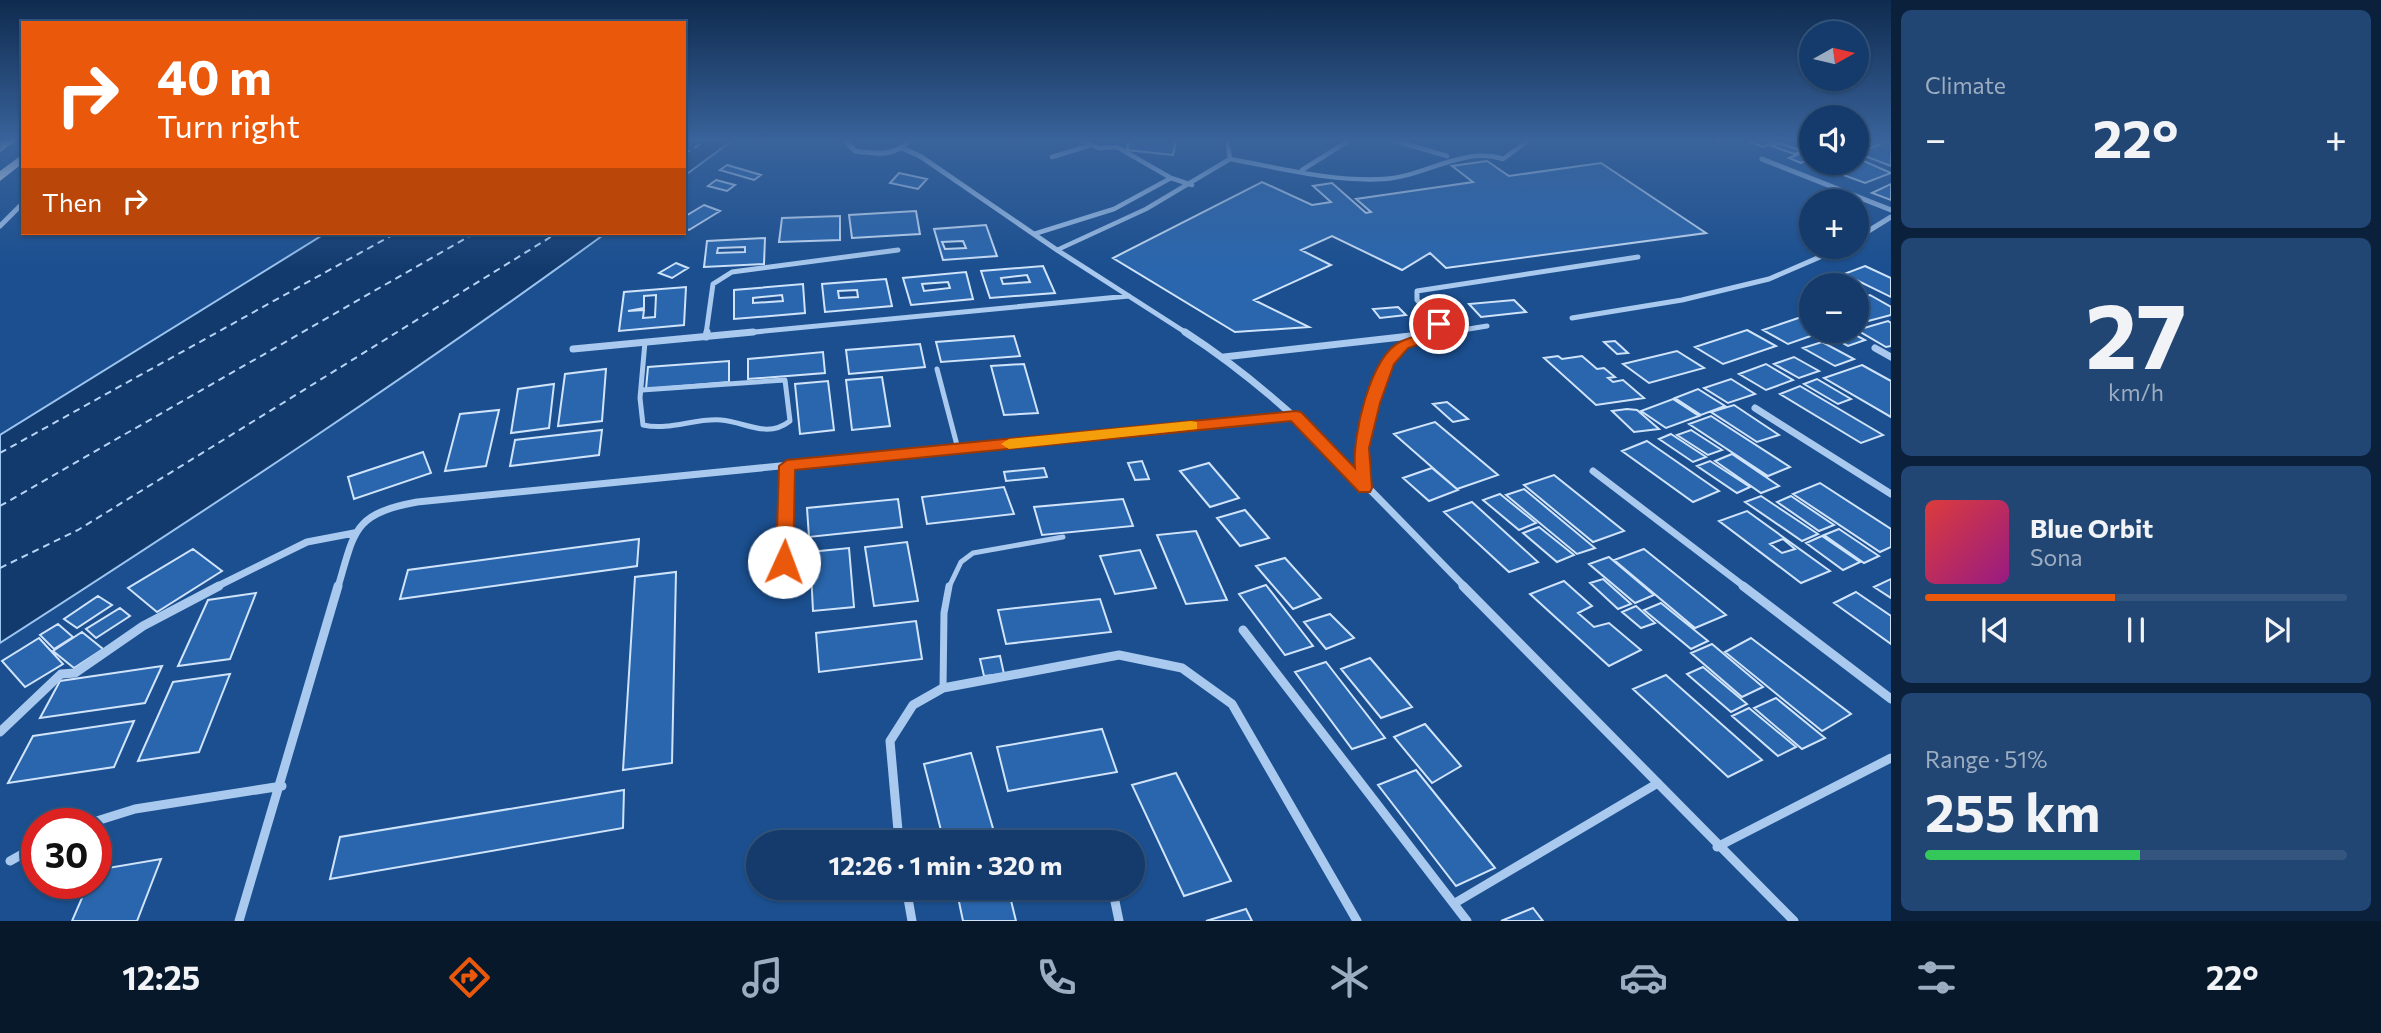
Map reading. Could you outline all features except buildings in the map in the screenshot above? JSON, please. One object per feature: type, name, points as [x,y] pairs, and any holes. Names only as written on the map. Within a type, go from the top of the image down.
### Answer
[{"type":"street","points":[[959,183],[1057,250],[1224,357],[1295,415],[1364,488],[1658,783],[1717,847],[1794,921]]},
{"type":"street","points":[[1823,183],[1891,210]]},
{"type":"street","points":[[0,226],[21,205]]},
{"type":"street","points":[[1869,231],[1891,217]]},
{"type":"street","points":[[706,337],[713,284],[732,272],[898,250]]},
{"type":"street","points":[[1447,332],[1417,300],[1417,291],[1638,257]]},
{"type":"street","points":[[1572,317],[1682,300],[1769,279],[1815,259]]},
{"type":"street","points":[[573,349],[1129,296]]},
{"type":"street","points":[[1224,357],[1487,326]]},
{"type":"street","points":[[1364,488],[1361,448],[1372,403],[1388,363],[1404,345],[1447,332]]},
{"type":"street","points":[[1875,348],[1891,357]]},
{"type":"street","points":[[1755,408],[1891,494]]},
{"type":"street","points":[[0,732],[61,674],[75,673],[143,626],[307,542],[354,533],[381,509],[417,502],[1295,415]]},
{"type":"street","points":[[784,562],[787,466]]},
{"type":"street","points":[[1593,471],[1891,699]]},
{"type":"street","points":[[239,921],[282,786],[354,533]]},
{"type":"street","points":[[1243,630],[1467,921]]},
{"type":"street","points":[[898,830],[890,741],[913,705],[943,688],[1119,655],[1182,668],[1232,704],[1357,921]]},
{"type":"street","points":[[1717,847],[1891,758]]},
{"type":"street","points":[[1455,902],[1658,783]]},
{"type":"street","points":[[112,816],[135,808],[282,786]]},
{"type":"street","points":[[10,861],[21,855]]},
{"type":"street","points":[[908,900],[912,921]]},
{"type":"street","points":[[1115,900],[1119,921]]},
{"type":"lane","points":[[1034,234],[1114,209],[1162,183]]},
{"type":"lane","points":[[1186,183],[1192,185]]},
{"type":"lane","points":[[1057,250],[1114,226],[1195,183]]},
{"type":"lane","points":[[642,390],[785,380],[790,421],[780,427],[752,429],[724,420],[648,427],[640,420],[645,342]]},
{"type":"lane","points":[[937,369],[958,449]]},
{"type":"lane","points":[[943,688],[946,593],[951,575],[959,563],[972,553],[1063,537]]},
{"type":"water","points":[[323,235],[603,235],[306,442],[0,643],[0,435]]},
{"type":"ferry route","points":[[0,453],[392,235]]},
{"type":"ferry route","points":[[0,506],[472,235]]},
{"type":"ferry route","points":[[0,568],[78,530],[554,235]]},
{"type":"slow traffic","points":[[1009,444],[1191,426]]},
{"type":"route","points":[[784,562],[787,466],[1295,415],[1364,488],[1361,448],[1372,403],[1388,363],[1404,345],[1447,332],[1439,324]]}]
